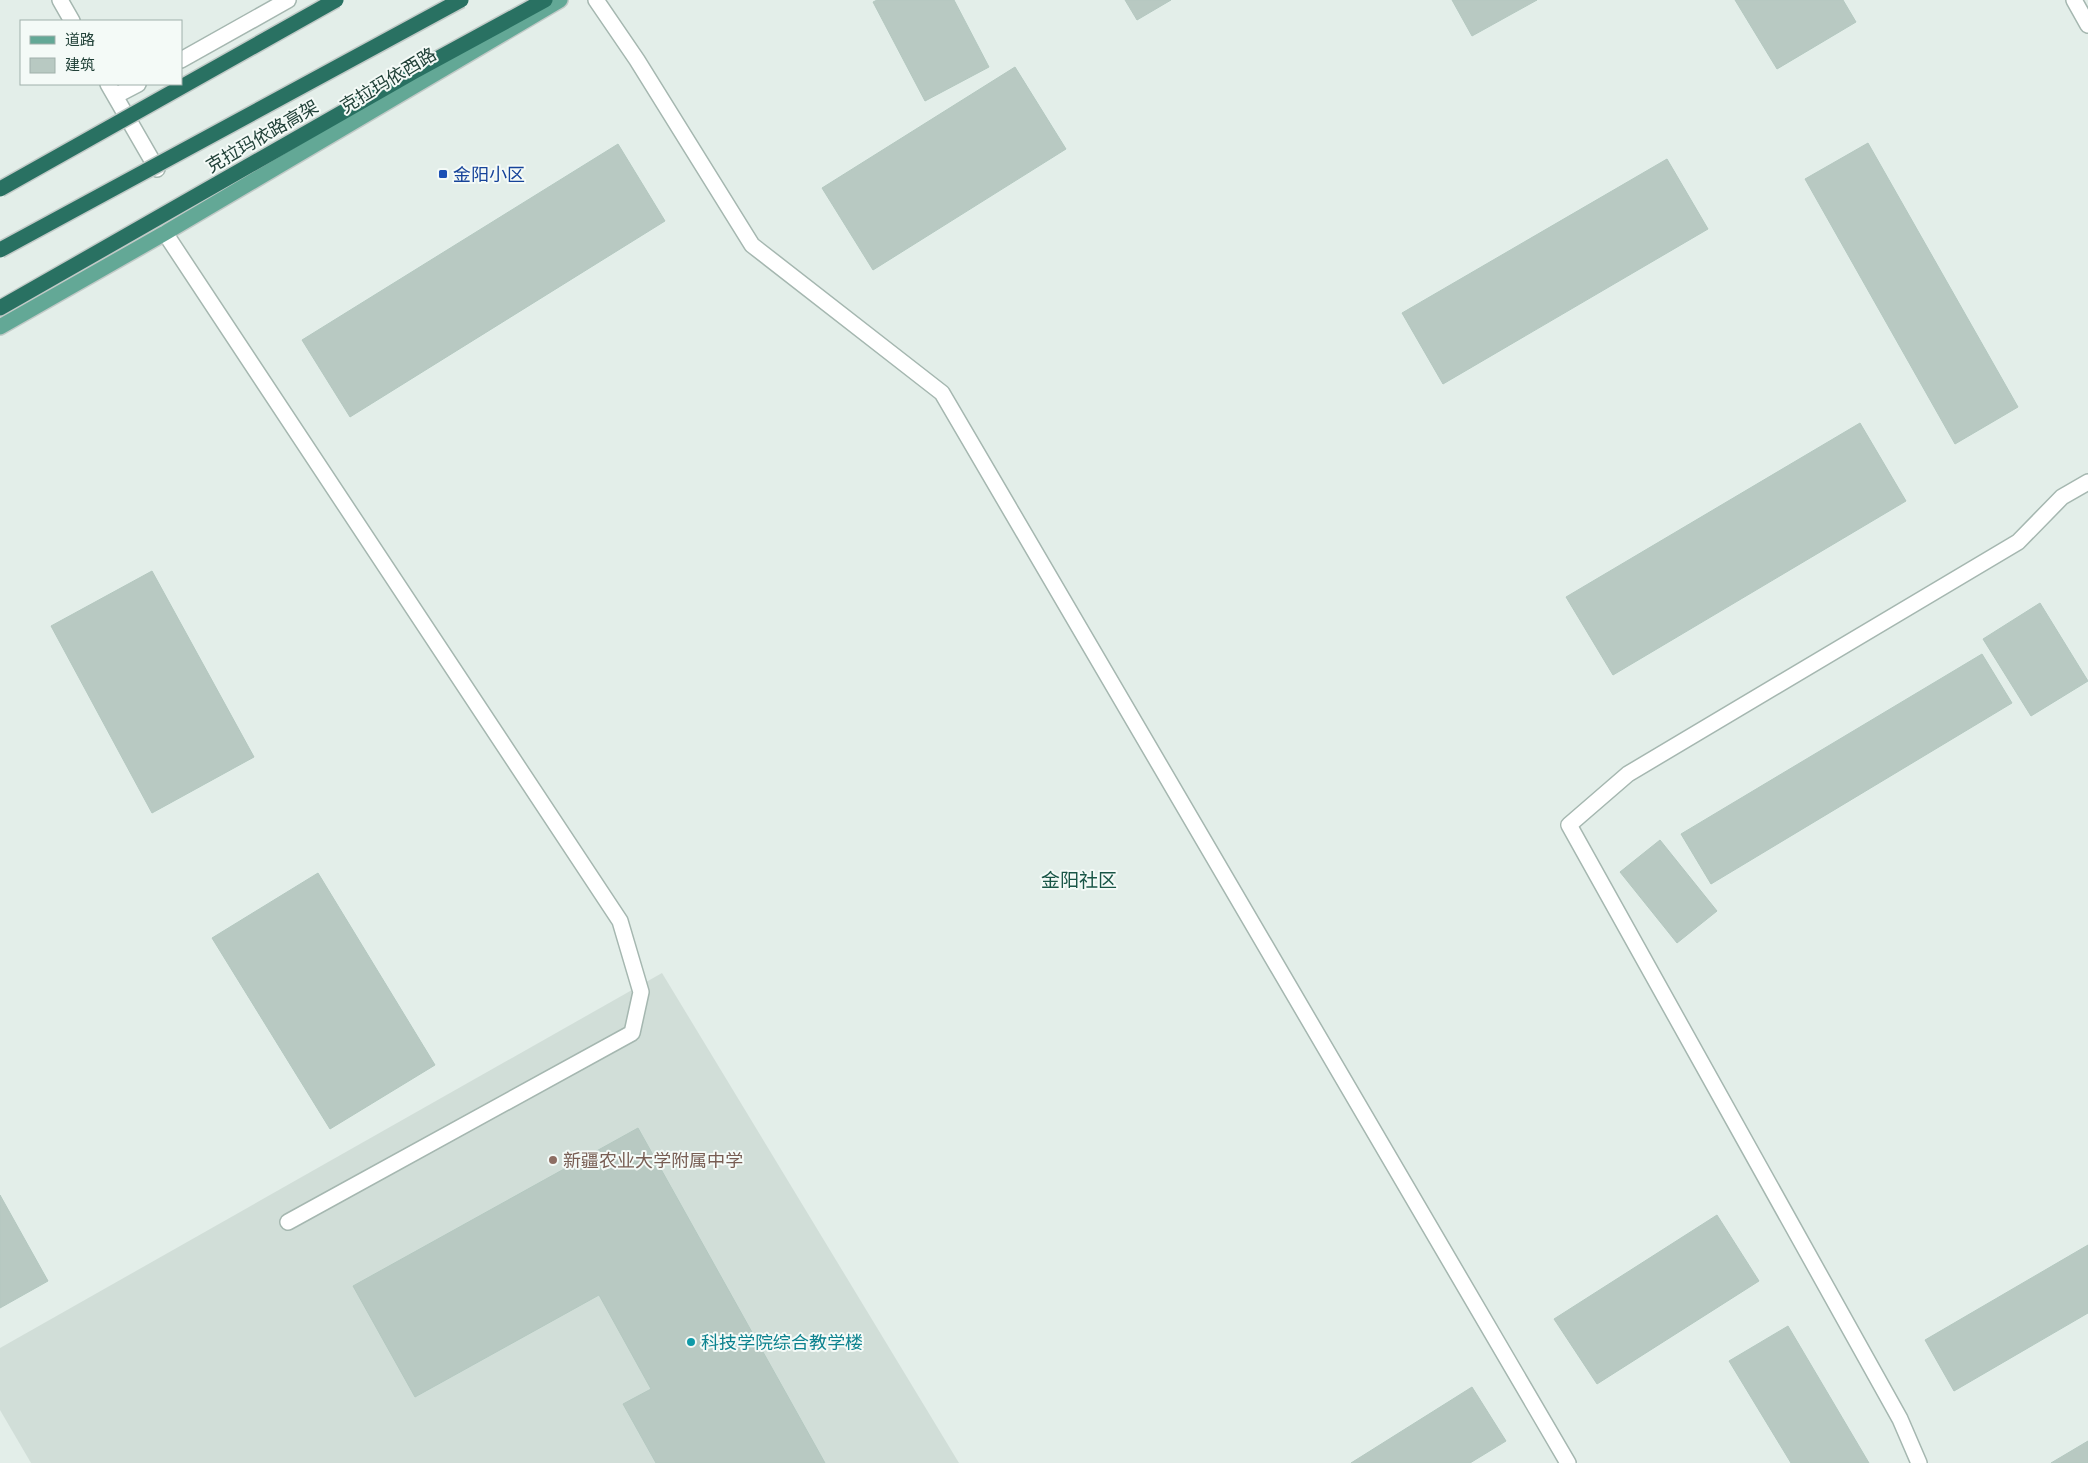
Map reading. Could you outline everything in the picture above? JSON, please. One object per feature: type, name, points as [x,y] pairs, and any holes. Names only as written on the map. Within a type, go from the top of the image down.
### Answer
[{"type":"highway","points":[[0,189],[336,0]]},
{"type":"highway","name":"克拉玛依路高架","points":[[0,250],[461,0]]},
{"type":"highway","name":"克拉玛依路高架","points":[[0,308],[413,72],[545,0]]},
{"type":"main road","name":"克拉玛依西路","points":[[0,258],[453,0]]},
{"type":"main road","name":"克拉玛依西路","points":[[0,327],[165,233],[560,0]]},
{"type":"street","points":[[60,0],[71,20]]},
{"type":"street","points":[[182,59],[288,0]]},
{"type":"street","points":[[596,0],[636,60],[752,245],[942,393],[1568,1463]]},
{"type":"street","points":[[2074,0],[2088,25]]},
{"type":"street","points":[[134,85],[112,90],[157,169]]},
{"type":"street","points":[[165,233],[620,921],[641,992],[632,1032],[288,1222]]},
{"type":"street","points":[[1919,1463],[1900,1419],[1569,825],[1628,774],[2018,542],[2062,496],[2088,482]]},
{"type":"shaded area","name":"新疆农业大学附属中学","points":[[662,973],[959,1463],[31,1463],[0,1410],[0,1348]]},
{"type":"building","points":[[877,0],[954,0],[989,67],[925,101],[873,2]]},
{"type":"building","points":[[1125,0],[1171,0],[1137,20]]},
{"type":"building","points":[[1452,0],[1537,0],[1472,36]]},
{"type":"building","points":[[1735,0],[1843,0],[1856,22],[1777,69]]},
{"type":"building","points":[[1015,67],[1066,149],[873,270],[822,188]]},
{"type":"building","points":[[1868,143],[2018,407],[1955,444],[1805,179]]},
{"type":"building","points":[[618,144],[665,221],[350,417],[302,340]]},
{"type":"building","points":[[1667,159],[1708,229],[1443,384],[1402,313]]},
{"type":"building","points":[[1860,423],[1906,501],[1613,675],[1566,597]]},
{"type":"building","points":[[152,571],[254,757],[152,813],[51,626]]},
{"type":"building","points":[[2040,603],[2088,681],[2031,716],[1983,639]]},
{"type":"building","points":[[1982,654],[2012,703],[1711,884],[1681,834]]},
{"type":"building","points":[[1660,840],[1717,911],[1677,943],[1620,872]]},
{"type":"building","points":[[318,873],[435,1065],[330,1129],[212,938]]},
{"type":"building","name":"科技学院综合教学楼","points":[[638,1128],[825,1463],[656,1463],[623,1404],[651,1389],[599,1295],[415,1397],[353,1286]]},
{"type":"building","points":[[0,1195],[48,1281],[0,1308]]},
{"type":"building","points":[[1717,1215],[1759,1281],[1597,1384],[1554,1319]]},
{"type":"building","points":[[2088,1245],[2088,1313],[1954,1391],[1925,1340]]},
{"type":"building","points":[[1788,1326],[1869,1463],[1791,1463],[1729,1361]]},
{"type":"building","points":[[1472,1387],[1506,1441],[1470,1463],[1351,1463]]},
{"type":"building","points":[[2088,1441],[2088,1463],[2051,1463]]},
{"type":"place","name":"金阳小区","points":[[443,174]]},
{"type":"place","name":"新疆农业大学附属中学","points":[[553,1160]]},
{"type":"place","name":"科技学院综合教学楼","points":[[691,1342]]},
{"type":"district","name":"金阳社区","points":[[1079,880]]}]
